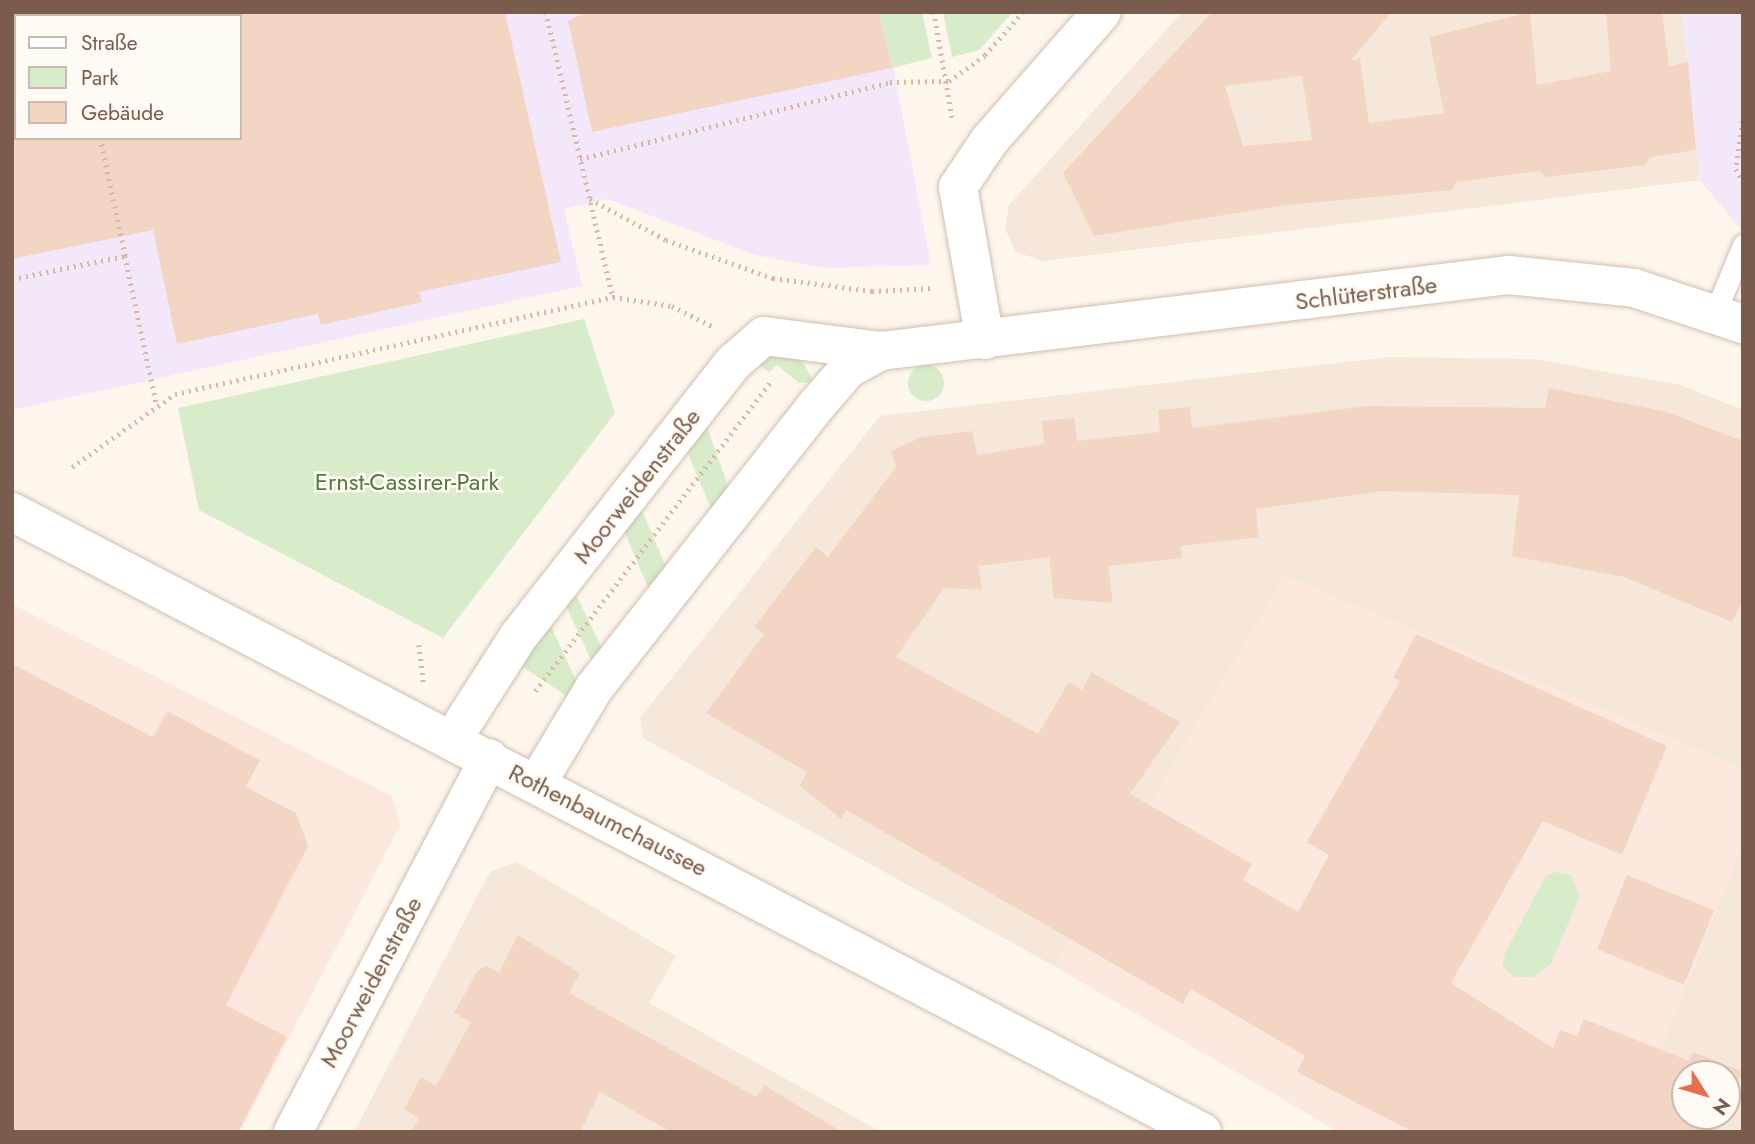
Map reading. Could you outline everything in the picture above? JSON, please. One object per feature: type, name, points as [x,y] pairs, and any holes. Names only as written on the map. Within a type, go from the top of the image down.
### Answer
[{"type":"street","points":[[985,340],[958,187],[989,141],[1102,12]]},
{"type":"street","name":"Schlüterstraße","points":[[985,340],[1509,275],[1634,288],[1729,318]]},
{"type":"street","name":"Moorweidenstraße","points":[[452,740],[494,669],[739,356],[764,336],[881,351],[985,340]]},
{"type":"street","name":"Moorweidenstraße","points":[[537,783],[594,688],[815,407],[848,369],[881,351]]},
{"type":"street","name":"Rothenbaumchaussee","points":[[12,512],[537,783],[1202,1132]]},
{"type":"street","name":"Moorweidenstraße","points":[[293,1132],[489,758]]},
{"type":"lane","points":[[1729,318],[1743,245]]},
{"type":"path","points":[[72,467],[156,402],[614,297],[546,12]]},
{"type":"path","points":[[934,12],[949,80],[958,187]]},
{"type":"path","points":[[580,159],[890,82],[949,80],[985,55],[1023,12]]},
{"type":"path","points":[[1743,121],[1736,169],[1743,182]]},
{"type":"path","points":[[100,140],[156,402]]},
{"type":"path","points":[[590,199],[666,240],[773,278],[872,291],[975,282]]},
{"type":"path","points":[[12,279],[125,256]]},
{"type":"path","points":[[536,691],[764,398]]},
{"type":"shaded area","points":[[12,12],[922,12],[890,50],[931,265],[825,268],[755,255],[607,199],[564,209],[582,286],[12,410]]},
{"type":"shaded area","points":[[1182,12],[1682,12],[1700,180],[1043,261],[1016,252],[1005,229],[1009,205]]},
{"type":"shaded area","points":[[1682,12],[1743,12],[1743,232],[1700,180]]},
{"type":"shaded area","points":[[1389,357],[1533,359],[1681,385],[1743,410],[1743,769],[1285,576],[1054,966],[643,738],[640,718],[880,416]]},
{"type":"shaded area","points":[[1285,576],[1743,769],[1743,844],[1628,1132],[1339,1132],[1054,966]]},
{"type":"shaded area","points":[[12,604],[392,796],[401,824],[240,1132],[12,1132]]},
{"type":"shaded area","points":[[1743,844],[1743,1132],[1628,1132]]},
{"type":"shaded area","points":[[517,862],[676,956],[649,1003],[881,1132],[354,1132],[490,872]]},
{"type":"green space","points":[[878,12],[922,12],[932,58],[892,68]]},
{"type":"green space","points":[[943,12],[1013,12],[979,50],[952,57]]},
{"type":"green space","name":"Ernst-Cassirer-Park","points":[[584,319],[615,413],[443,638],[199,510],[178,408]]},
{"type":"green space","points":[[771,354],[801,359],[814,382],[799,383],[777,365],[769,372],[755,362]]},
{"type":"green space","points":[[926,365],[939,370],[944,383],[939,396],[926,401],[913,396],[908,383],[913,370]]},
{"type":"green space","points":[[706,424],[730,491],[713,513],[686,449]]},
{"type":"green space","points":[[640,506],[667,569],[649,590],[623,528]]},
{"type":"green space","points":[[575,593],[603,650],[593,664],[566,606]]},
{"type":"green space","points":[[549,622],[578,685],[568,697],[517,663]]},
{"type":"green space","points":[[1556,872],[1571,875],[1580,896],[1551,964],[1533,977],[1514,977],[1502,965],[1505,953],[1546,875]]},
{"type":"building","points":[[505,12],[561,262],[419,292],[422,302],[321,325],[318,314],[177,344],[153,230],[12,259],[12,138],[242,140],[240,14]]},
{"type":"building","points":[[586,12],[878,12],[892,68],[592,132],[568,21]]},
{"type":"building","points":[[1212,12],[1392,12],[1350,61],[1360,58],[1369,123],[1444,113],[1429,37],[1530,12],[1537,85],[1611,71],[1606,12],[1662,12],[1669,66],[1688,62],[1696,150],[1650,157],[1645,165],[1546,177],[1540,171],[1456,182],[1452,190],[1286,205],[1094,236],[1063,173]],"holes":[[[1302,76],[1312,140],[1243,146],[1225,86]]]},
{"type":"building","points":[[1549,388],[1664,411],[1743,441],[1743,600],[1732,622],[1624,577],[1512,556],[1519,495],[1382,491],[1256,509],[1259,537],[1181,546],[1182,558],[1108,566],[1113,603],[1054,598],[1049,557],[978,566],[982,590],[944,588],[896,657],[1038,734],[1069,682],[1082,690],[1091,672],[1180,722],[1130,794],[1252,864],[1243,880],[1298,912],[1329,855],[1307,842],[1400,681],[1393,678],[1416,634],[1667,746],[1622,855],[1543,821],[1451,983],[1553,1048],[1560,1030],[1577,1036],[1584,1019],[1686,1060],[1671,1060],[1671,1130],[1719,1130],[1718,1132],[1413,1132],[1297,1072],[1305,1056],[1191,989],[1183,1004],[846,810],[841,819],[800,786],[807,772],[706,713],[764,634],[754,627],[816,547],[828,557],[896,467],[891,451],[922,437],[972,431],[977,455],[1044,444],[1042,421],[1074,418],[1077,441],[1160,432],[1158,410],[1190,407],[1192,428],[1367,406],[1545,408]]},
{"type":"building","points":[[12,664],[153,737],[167,711],[260,760],[246,787],[296,813],[308,846],[226,1005],[287,1037],[238,1132],[12,1132]]},
{"type":"building","points":[[1627,875],[1714,910],[1684,984],[1597,949]]},
{"type":"building","points":[[518,935],[580,973],[569,993],[756,1097],[764,1085],[842,1132],[671,1132],[600,1092],[580,1132],[411,1132],[419,1118],[404,1109],[421,1077],[436,1086],[471,1022],[454,1013],[478,970],[487,966],[499,973]]},
{"type":"building","points":[[1693,1052],[1714,1060],[1689,1060]]}]
